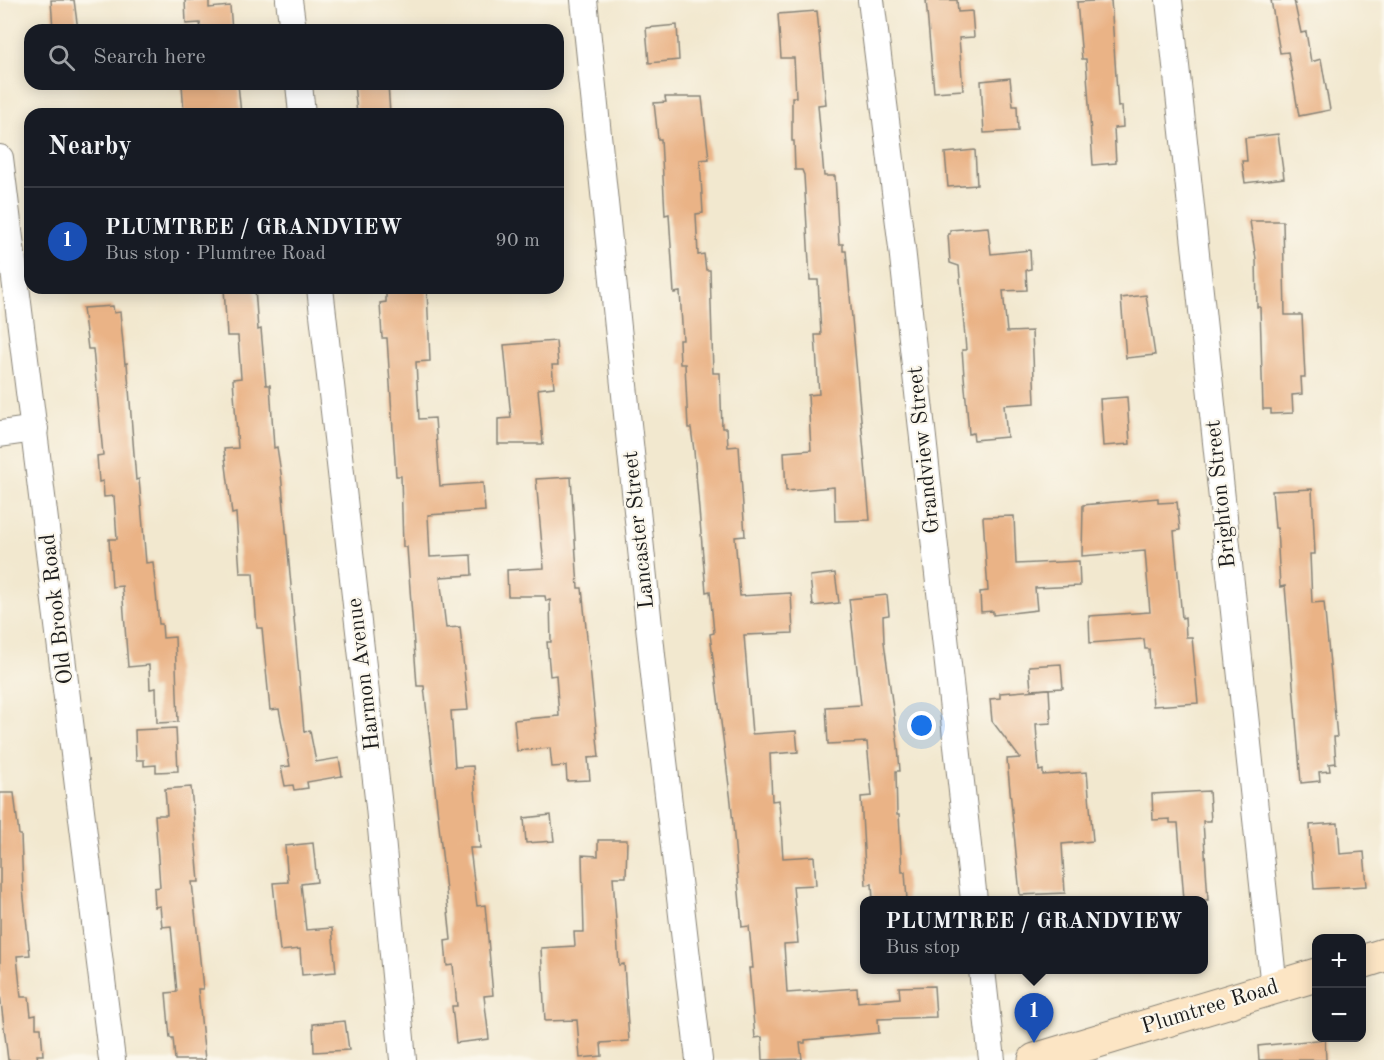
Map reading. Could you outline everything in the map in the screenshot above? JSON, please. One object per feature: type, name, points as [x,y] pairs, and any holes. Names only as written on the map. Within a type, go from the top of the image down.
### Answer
[{"type":"street","points":[[289,0],[292,24]]},
{"type":"street","name":"Lancaster Street","points":[[584,0],[655,684],[699,1060]]},
{"type":"street","name":"Grandview Street","points":[[871,0],[902,248],[974,896]]},
{"type":"street","name":"Brighton Street","points":[[1169,0],[1274,988]]},
{"type":"street","points":[[299,90],[301,108]]},
{"type":"street","name":"Old Brook Road","points":[[0,158],[112,1060]]},
{"type":"street","name":"Harmon Avenue","points":[[321,294],[379,807],[403,1060]]},
{"type":"street","points":[[0,434],[35,429]]},
{"type":"street","points":[[1366,961],[1384,955]]},
{"type":"street","points":[[983,974],[992,1060]]},
{"type":"street","name":"Plumtree Road","points":[[1035,1060],[1081,1053],[1312,977]]},
{"type":"building","points":[[51,0],[74,0],[77,24],[53,24]]},
{"type":"building","points":[[185,0],[209,0],[209,8],[230,6],[232,24],[186,24]]},
{"type":"building","points":[[926,0],[957,0],[958,12],[972,11],[974,37],[959,38],[963,90],[934,92]]},
{"type":"building","points":[[1111,0],[1118,107],[1122,106],[1123,127],[1114,128],[1116,163],[1093,165],[1086,59],[1082,59],[1077,2]]},
{"type":"building","points":[[1271,0],[1294,0],[1301,33],[1306,32],[1311,62],[1321,59],[1330,110],[1299,116],[1288,52],[1280,53]]},
{"type":"building","points":[[817,11],[826,104],[818,105],[824,176],[835,176],[839,244],[843,244],[843,251],[846,251],[870,520],[835,521],[834,487],[786,491],[784,452],[811,450],[808,395],[819,394],[815,335],[821,335],[818,280],[810,280],[804,175],[802,170],[795,170],[794,141],[792,141],[792,97],[796,97],[794,58],[781,58],[778,14]]},
{"type":"building","points":[[677,25],[679,60],[649,63],[646,28]]},
{"type":"building","points":[[1010,78],[1013,106],[1017,106],[1018,131],[984,133],[981,81]]},
{"type":"building","points":[[182,90],[239,90],[240,108],[184,108]]},
{"type":"building","points":[[355,90],[388,90],[390,108],[356,108]]},
{"type":"building","points":[[665,97],[702,97],[709,159],[700,160],[703,213],[696,214],[698,255],[704,254],[706,270],[710,270],[713,373],[720,373],[722,428],[727,428],[728,447],[739,446],[745,536],[735,537],[740,596],[791,593],[793,633],[744,635],[752,734],[796,731],[798,752],[770,754],[772,801],[779,800],[783,858],[814,856],[816,885],[793,886],[798,943],[784,944],[787,993],[857,988],[858,1002],[900,998],[899,987],[934,986],[936,1017],[878,1019],[879,1033],[805,1040],[805,1043],[800,1043],[802,1059],[763,1060],[762,1037],[755,1038],[749,968],[753,968],[749,926],[742,927],[731,802],[710,634],[714,633],[710,591],[706,592],[694,451],[691,428],[688,428],[685,364],[680,364],[679,340],[683,340],[680,292],[674,293],[669,214],[665,215],[661,139],[658,139],[654,103],[666,102]]},
{"type":"building","points":[[1278,134],[1284,178],[1245,183],[1242,161],[1247,161],[1245,138]]},
{"type":"building","points":[[975,150],[977,185],[948,187],[945,153]]},
{"type":"building","points":[[1250,221],[1283,221],[1285,315],[1302,315],[1305,377],[1301,377],[1302,394],[1292,395],[1293,413],[1271,414],[1271,409],[1263,409],[1260,307],[1257,307],[1256,259]]},
{"type":"building","points":[[988,227],[991,254],[1030,250],[1031,269],[1026,270],[1027,290],[1003,291],[1007,332],[1032,331],[1035,403],[1004,405],[1007,437],[974,440],[973,433],[969,434],[964,376],[962,350],[966,350],[959,266],[950,263],[948,234],[950,230]]},
{"type":"building","points":[[224,294],[255,294],[266,385],[270,385],[274,448],[277,447],[281,473],[304,732],[310,731],[316,762],[339,758],[342,776],[307,782],[308,788],[294,790],[293,785],[285,786],[281,767],[290,766],[279,709],[270,710],[262,628],[257,628],[253,573],[240,573],[236,513],[232,514],[224,449],[238,448],[233,379],[241,378],[238,336],[227,336]]},
{"type":"building","points":[[386,294],[427,294],[430,361],[416,362],[419,419],[435,418],[440,486],[483,483],[485,511],[428,515],[430,557],[471,555],[472,575],[440,577],[446,628],[460,627],[468,710],[451,711],[455,767],[473,766],[480,848],[470,848],[477,906],[485,905],[493,995],[484,996],[489,1039],[456,1043],[452,1006],[457,1006],[453,965],[447,966],[445,941],[451,940],[446,891],[424,686],[417,686],[407,547],[403,547],[401,476],[396,476],[387,338],[382,338],[380,303],[386,302]]},
{"type":"building","points":[[1146,295],[1155,355],[1126,358],[1121,298]]},
{"type":"building","points":[[113,306],[114,313],[120,312],[125,364],[127,363],[136,480],[139,479],[146,563],[153,562],[159,624],[162,624],[163,638],[175,637],[178,722],[157,723],[156,688],[150,689],[149,665],[128,667],[122,586],[112,587],[109,539],[117,539],[114,496],[104,497],[103,481],[99,482],[97,456],[103,455],[93,349],[88,349],[83,308]]},
{"type":"building","points":[[556,341],[558,365],[552,365],[554,387],[538,389],[543,444],[498,444],[498,419],[511,418],[504,345]]},
{"type":"building","points":[[1127,397],[1130,444],[1103,446],[1100,399]]},
{"type":"building","points":[[571,477],[578,588],[582,588],[599,757],[588,758],[590,780],[567,781],[566,766],[552,767],[550,748],[517,751],[514,720],[559,716],[556,675],[550,676],[547,642],[551,642],[550,600],[546,601],[545,596],[508,596],[507,570],[544,568],[536,479]]},
{"type":"building","points":[[1312,489],[1315,554],[1310,554],[1312,603],[1324,602],[1337,737],[1334,737],[1336,763],[1329,764],[1330,771],[1319,772],[1320,781],[1301,783],[1285,586],[1280,587],[1277,528],[1275,528],[1272,491]]},
{"type":"building","points":[[1158,498],[1158,503],[1177,502],[1180,530],[1174,531],[1182,618],[1185,617],[1186,637],[1192,637],[1198,703],[1153,706],[1149,649],[1145,649],[1144,639],[1090,643],[1089,616],[1150,612],[1145,551],[1082,556],[1083,505]]},
{"type":"building","points":[[1014,516],[1016,564],[1079,561],[1080,586],[1035,588],[1037,610],[993,615],[993,611],[981,612],[980,592],[988,591],[983,517]]},
{"type":"building","points":[[835,573],[839,603],[813,606],[810,576]]},
{"type":"building","points":[[887,595],[889,615],[883,616],[884,642],[898,746],[900,771],[896,771],[897,815],[899,815],[902,872],[905,872],[907,896],[873,896],[872,884],[866,885],[861,797],[872,796],[867,742],[828,744],[826,707],[861,705],[849,599]]},
{"type":"building","points":[[1061,664],[1063,688],[1031,690],[1029,666]]},
{"type":"building","points":[[1049,689],[1051,723],[1036,724],[1039,771],[1043,770],[1043,775],[1087,772],[1093,841],[1062,844],[1065,893],[1020,895],[1007,759],[1020,758],[992,721],[990,699],[1000,698],[1000,693]]},
{"type":"building","points":[[176,728],[178,771],[156,772],[156,765],[144,766],[144,760],[136,760],[135,730]]},
{"type":"building","points":[[191,787],[199,882],[192,882],[203,989],[198,989],[205,1060],[175,1060],[173,1038],[170,1038],[166,993],[177,992],[171,926],[162,927],[160,906],[155,907],[154,888],[160,887],[155,815],[167,815],[165,789]]},
{"type":"building","points":[[1209,791],[1211,821],[1203,821],[1208,896],[1184,896],[1178,823],[1170,823],[1170,819],[1153,820],[1152,794]]},
{"type":"building","points":[[0,793],[14,793],[19,835],[21,835],[23,889],[30,955],[17,956],[21,997],[29,997],[31,1016],[36,1015],[36,1028],[41,1028],[43,1055],[37,1055],[38,1060],[8,1060],[0,994]]},
{"type":"building","points":[[551,815],[554,841],[526,843],[524,818]]},
{"type":"building","points":[[1338,823],[1340,854],[1364,852],[1367,886],[1314,889],[1310,825]]},
{"type":"building","points":[[598,840],[627,840],[626,877],[613,877],[619,965],[624,964],[629,1041],[601,1043],[602,1056],[580,1058],[577,1020],[545,1021],[541,948],[575,946],[574,932],[584,932],[582,855],[598,856]]},
{"type":"building","points":[[313,843],[317,882],[301,884],[306,930],[332,928],[336,972],[302,975],[300,949],[280,951],[273,883],[288,882],[285,846]]},
{"type":"building","points":[[345,1021],[349,1050],[314,1052],[313,1024]]},
{"type":"building","points":[[1312,1040],[1325,1042],[1326,1060],[1259,1060],[1258,1046]]},
{"type":"place","name":"PLUMTREE / GRANDVIEW","points":[[1034,1043]]}]
